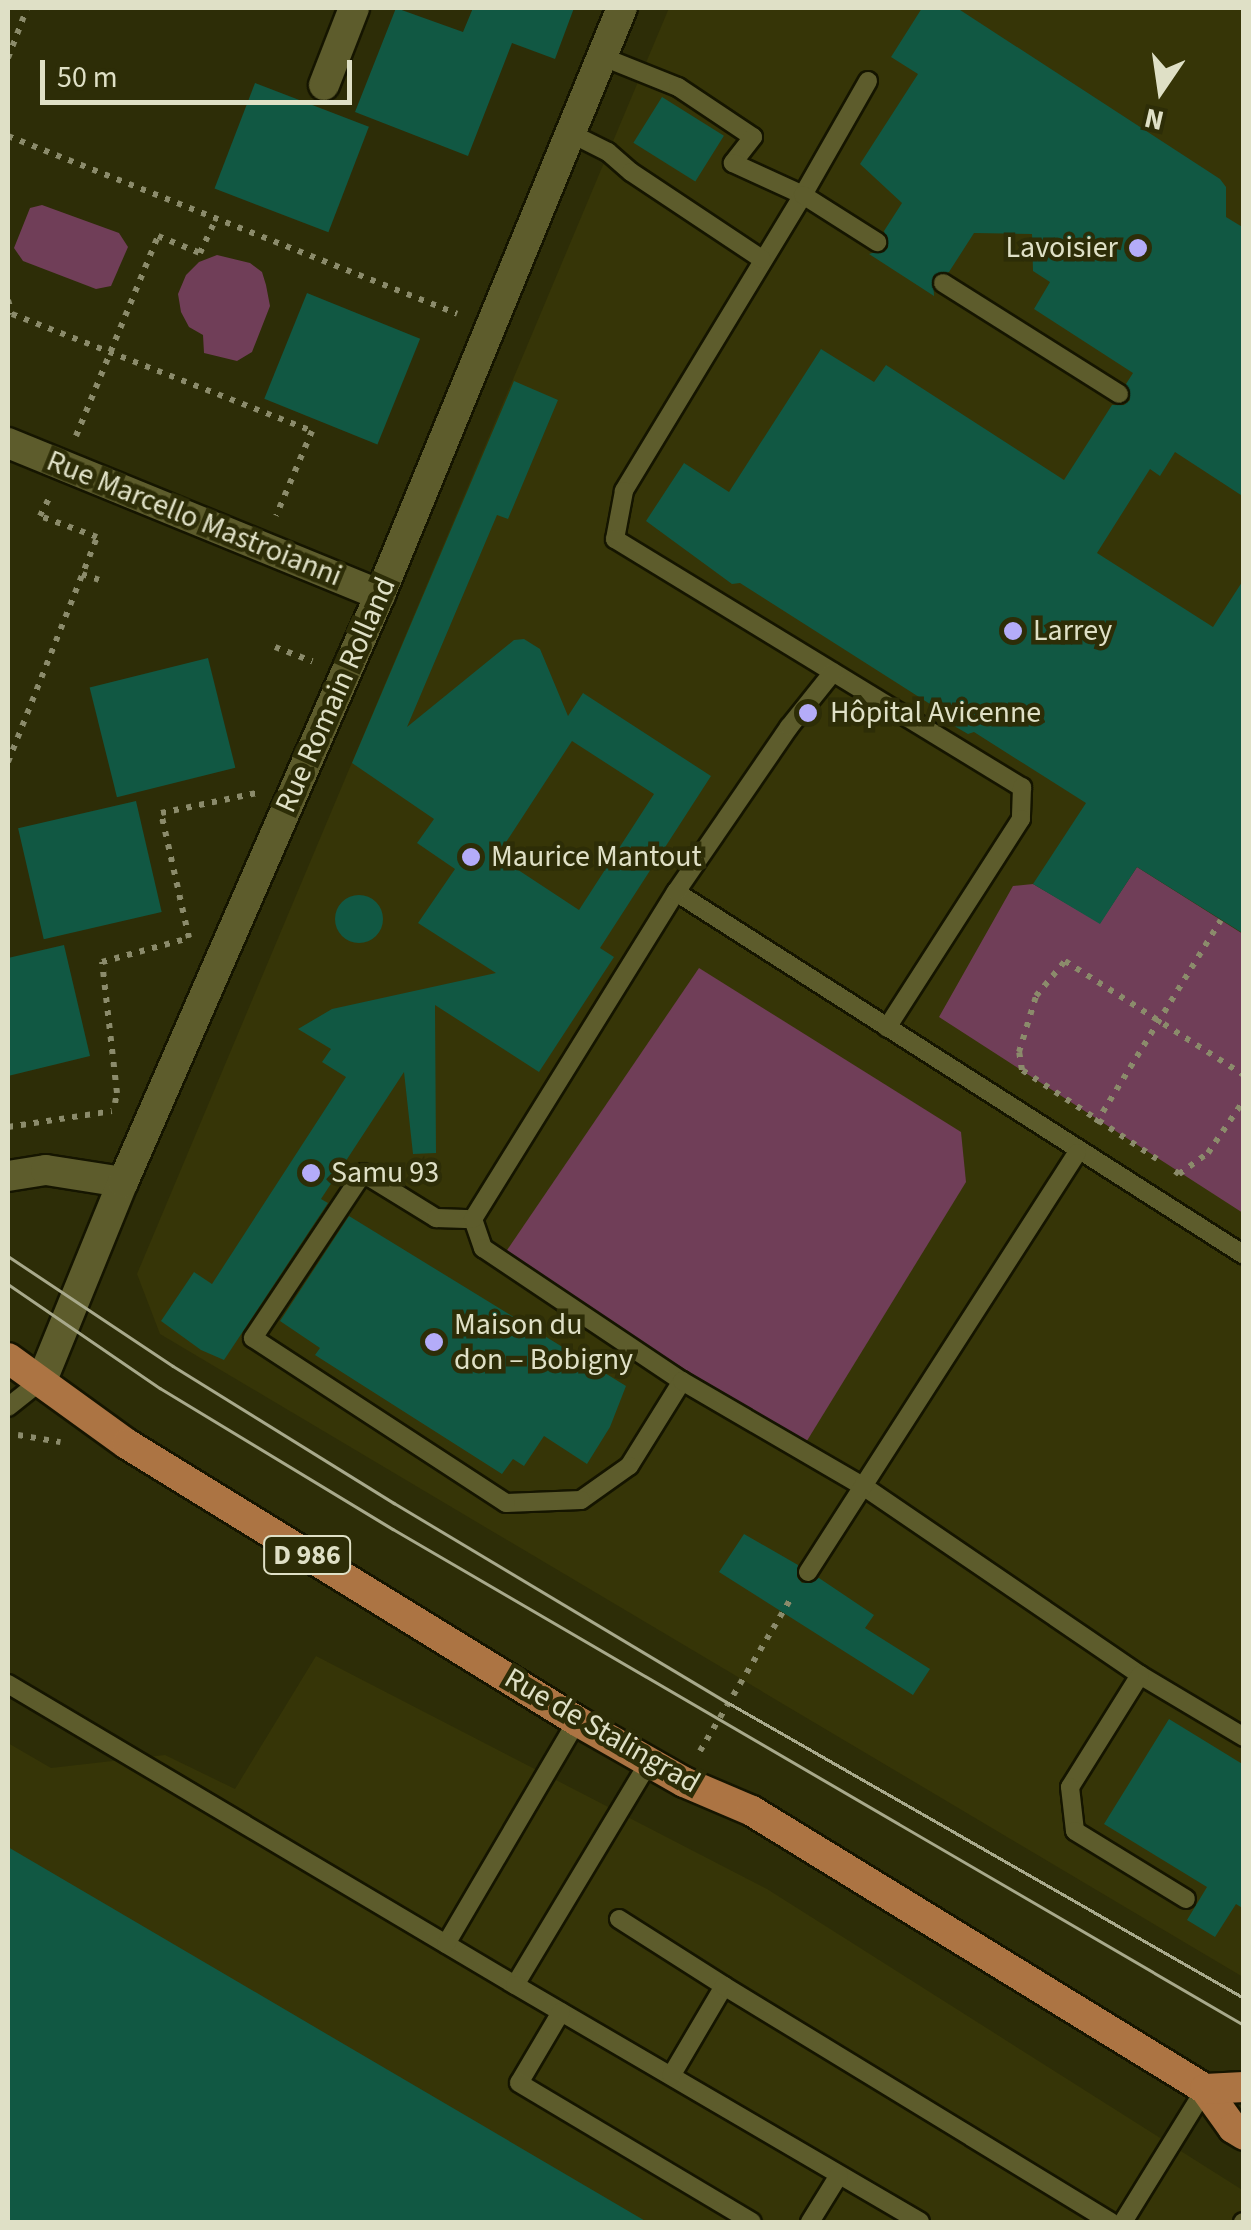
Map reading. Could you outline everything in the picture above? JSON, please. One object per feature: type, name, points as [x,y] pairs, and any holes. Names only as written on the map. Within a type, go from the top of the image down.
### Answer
[{"type":"main road","name":"Rue de Stalingrad","points":[[8,1358],[127,1444],[577,1720],[684,1782],[752,1811],[1205,2089],[1233,2128],[1244,2135]]},
{"type":"main road","points":[[1205,2089],[1244,2086]]},
{"type":"street","points":[[324,85],[354,8]]},
{"type":"street","name":"Rue Romain Rolland","points":[[42,1380],[108,1179],[297,785],[622,8]]},
{"type":"street","name":"Rue Marcello Mastroianni","points":[[8,443],[380,594]]},
{"type":"street","points":[[8,1176],[46,1170],[108,1179]]},
{"type":"lane","points":[[602,57],[678,87],[753,137],[733,163],[803,195],[877,242]]},
{"type":"lane","points":[[868,81],[624,490],[615,539],[1022,787],[1021,819],[888,1028]]},
{"type":"lane","points":[[572,134],[608,152],[630,172],[762,259]]},
{"type":"lane","points":[[942,283],[1119,394]]},
{"type":"lane","points":[[473,1219],[676,892],[789,727],[833,672]]},
{"type":"lane","points":[[676,892],[1077,1153],[1244,1256]]},
{"type":"lane","points":[[808,1572],[866,1488],[1077,1153]]},
{"type":"lane","points":[[473,1219],[436,1218],[363,1173],[254,1338],[506,1502],[581,1500],[628,1466],[682,1382]]},
{"type":"lane","points":[[473,1219],[483,1248],[682,1382],[866,1488],[1140,1675],[1244,1738]]},
{"type":"lane","points":[[8,1408],[42,1380]]},
{"type":"lane","points":[[1140,1675],[1070,1787],[1076,1831],[1186,1899]]},
{"type":"lane","points":[[8,1684],[920,2222]]},
{"type":"lane","points":[[446,1944],[577,1720]]},
{"type":"lane","points":[[515,1985],[649,1762]]},
{"type":"lane","points":[[619,1919],[1111,2222]]},
{"type":"lane","points":[[671,2076],[724,1986]]},
{"type":"lane","points":[[561,2012],[519,2083],[752,2222]]},
{"type":"lane","points":[[1123,2222],[1205,2089]]},
{"type":"lane","points":[[810,2222],[839,2175]]},
{"type":"path","points":[[8,58],[27,8]]},
{"type":"path","points":[[8,136],[491,328]]},
{"type":"path","points":[[8,300],[12,314],[312,431],[262,546]]},
{"type":"path","points":[[82,574],[98,580]]},
{"type":"path","points":[[108,1179],[112,1110],[117,1093],[102,962],[189,938],[161,813],[297,785]]},
{"type":"path","points":[[1077,1153],[1221,920]]},
{"type":"path","points":[[1244,1075],[1065,961],[1036,996],[1018,1052],[1022,1070],[1179,1174],[1208,1153],[1244,1100]]},
{"type":"path","points":[[8,1127],[112,1110]]},
{"type":"path","points":[[684,1782],[790,1600]]},
{"type":"shaded area","name":"Hôpital Avicenne","points":[[669,8],[1243,8],[1243,1977],[160,1334],[137,1274]]},
{"type":"shaded area","points":[[42,205],[119,233],[128,247],[111,286],[96,289],[23,261],[14,248],[30,208]]},
{"type":"shaded area","points":[[217,255],[250,263],[262,272],[270,306],[252,352],[237,361],[204,353],[203,335],[189,327],[181,312],[178,294],[186,275],[199,262]]},
{"type":"shaded area","points":[[1137,867],[1243,934],[1243,1213],[939,1017],[1013,886],[1033,884],[1100,923]]},
{"type":"shaded area","points":[[699,968],[961,1132],[966,1182],[805,1444],[503,1256]]},
{"type":"shaded area","points":[[316,1656],[767,1889],[1244,2191],[1243,2222],[8,2222],[8,1743],[51,1768],[165,1755],[235,1789]]},
{"type":"building","points":[[396,8],[463,32],[473,8],[574,8],[555,59],[512,43],[468,156],[355,112]]},
{"type":"building","points":[[922,8],[957,8],[1220,179],[1226,187],[1226,217],[1244,228],[1244,497],[1175,452],[1160,476],[1150,469],[1097,553],[1213,627],[1244,579],[1244,934],[1137,867],[1100,924],[1033,884],[1086,803],[974,732],[968,734],[930,712],[930,704],[740,583],[732,584],[646,521],[684,463],[729,492],[821,349],[874,382],[886,365],[1064,480],[1112,405],[1124,405],[1130,400],[1126,384],[1133,373],[1034,309],[1050,282],[1033,271],[1032,234],[974,233],[949,272],[933,276],[934,296],[869,254],[888,248],[884,231],[902,203],[860,164],[918,74],[891,57]]},
{"type":"building","points":[[255,83],[369,127],[328,232],[215,188]]},
{"type":"building","points":[[662,97],[724,136],[695,181],[633,143]]},
{"type":"building","points":[[307,293],[420,339],[377,444],[264,399]]},
{"type":"building","points":[[514,381],[558,400],[508,519],[497,515],[407,727],[514,640],[524,639],[540,649],[568,716],[583,693],[711,776],[600,948],[614,957],[539,1072],[435,1005],[436,1153],[413,1154],[404,1072],[321,1199],[328,1203],[224,1360],[201,1350],[161,1321],[194,1272],[212,1284],[346,1077],[322,1062],[331,1049],[298,1029],[332,1009],[496,973],[418,923],[455,869],[417,843],[434,819],[352,763]],"holes":[[[572,741],[654,794],[579,910],[497,856]]]},
{"type":"building","points":[[208,658],[235,768],[117,797],[90,688]]},
{"type":"building","points":[[136,801],[162,912],[44,939],[18,828]]},
{"type":"building","points":[[359,895],[376,902],[383,919],[376,936],[359,943],[342,936],[335,919],[342,902]]},
{"type":"building","points":[[64,945],[90,1056],[8,1076],[8,958]]},
{"type":"building","name":"Maison du don – Bobigny","points":[[349,1216],[626,1386],[610,1427],[587,1464],[544,1436],[524,1466],[513,1459],[502,1474],[315,1355],[320,1348],[280,1321]]},
{"type":"building","points":[[744,1534],[798,1565],[797,1577],[802,1583],[819,1578],[874,1615],[865,1628],[930,1669],[913,1695],[719,1572]]},
{"type":"building","points":[[1169,1719],[1244,1765],[1244,1909],[1236,1904],[1215,1937],[1187,1920],[1207,1887],[1104,1824]]},
{"type":"building","points":[[8,1847],[647,2222],[8,2222]]},
{"type":"tram line","points":[[8,1256],[173,1366],[394,1503],[727,1702],[1244,1998]]},
{"type":"tram line","points":[[8,1284],[160,1388],[393,1529],[1244,2025]]},
{"type":"place","name":"Lavoisier","points":[[1138,248]]},
{"type":"place","name":"Larrey","points":[[1013,631]]},
{"type":"place","name":"Hôpital Avicenne","points":[[808,713]]},
{"type":"place","name":"Maurice Mantout","points":[[471,857]]},
{"type":"place","name":"Samu 93","points":[[311,1173]]},
{"type":"place","name":"Maison du don – Bobigny","points":[[434,1342]]}]
